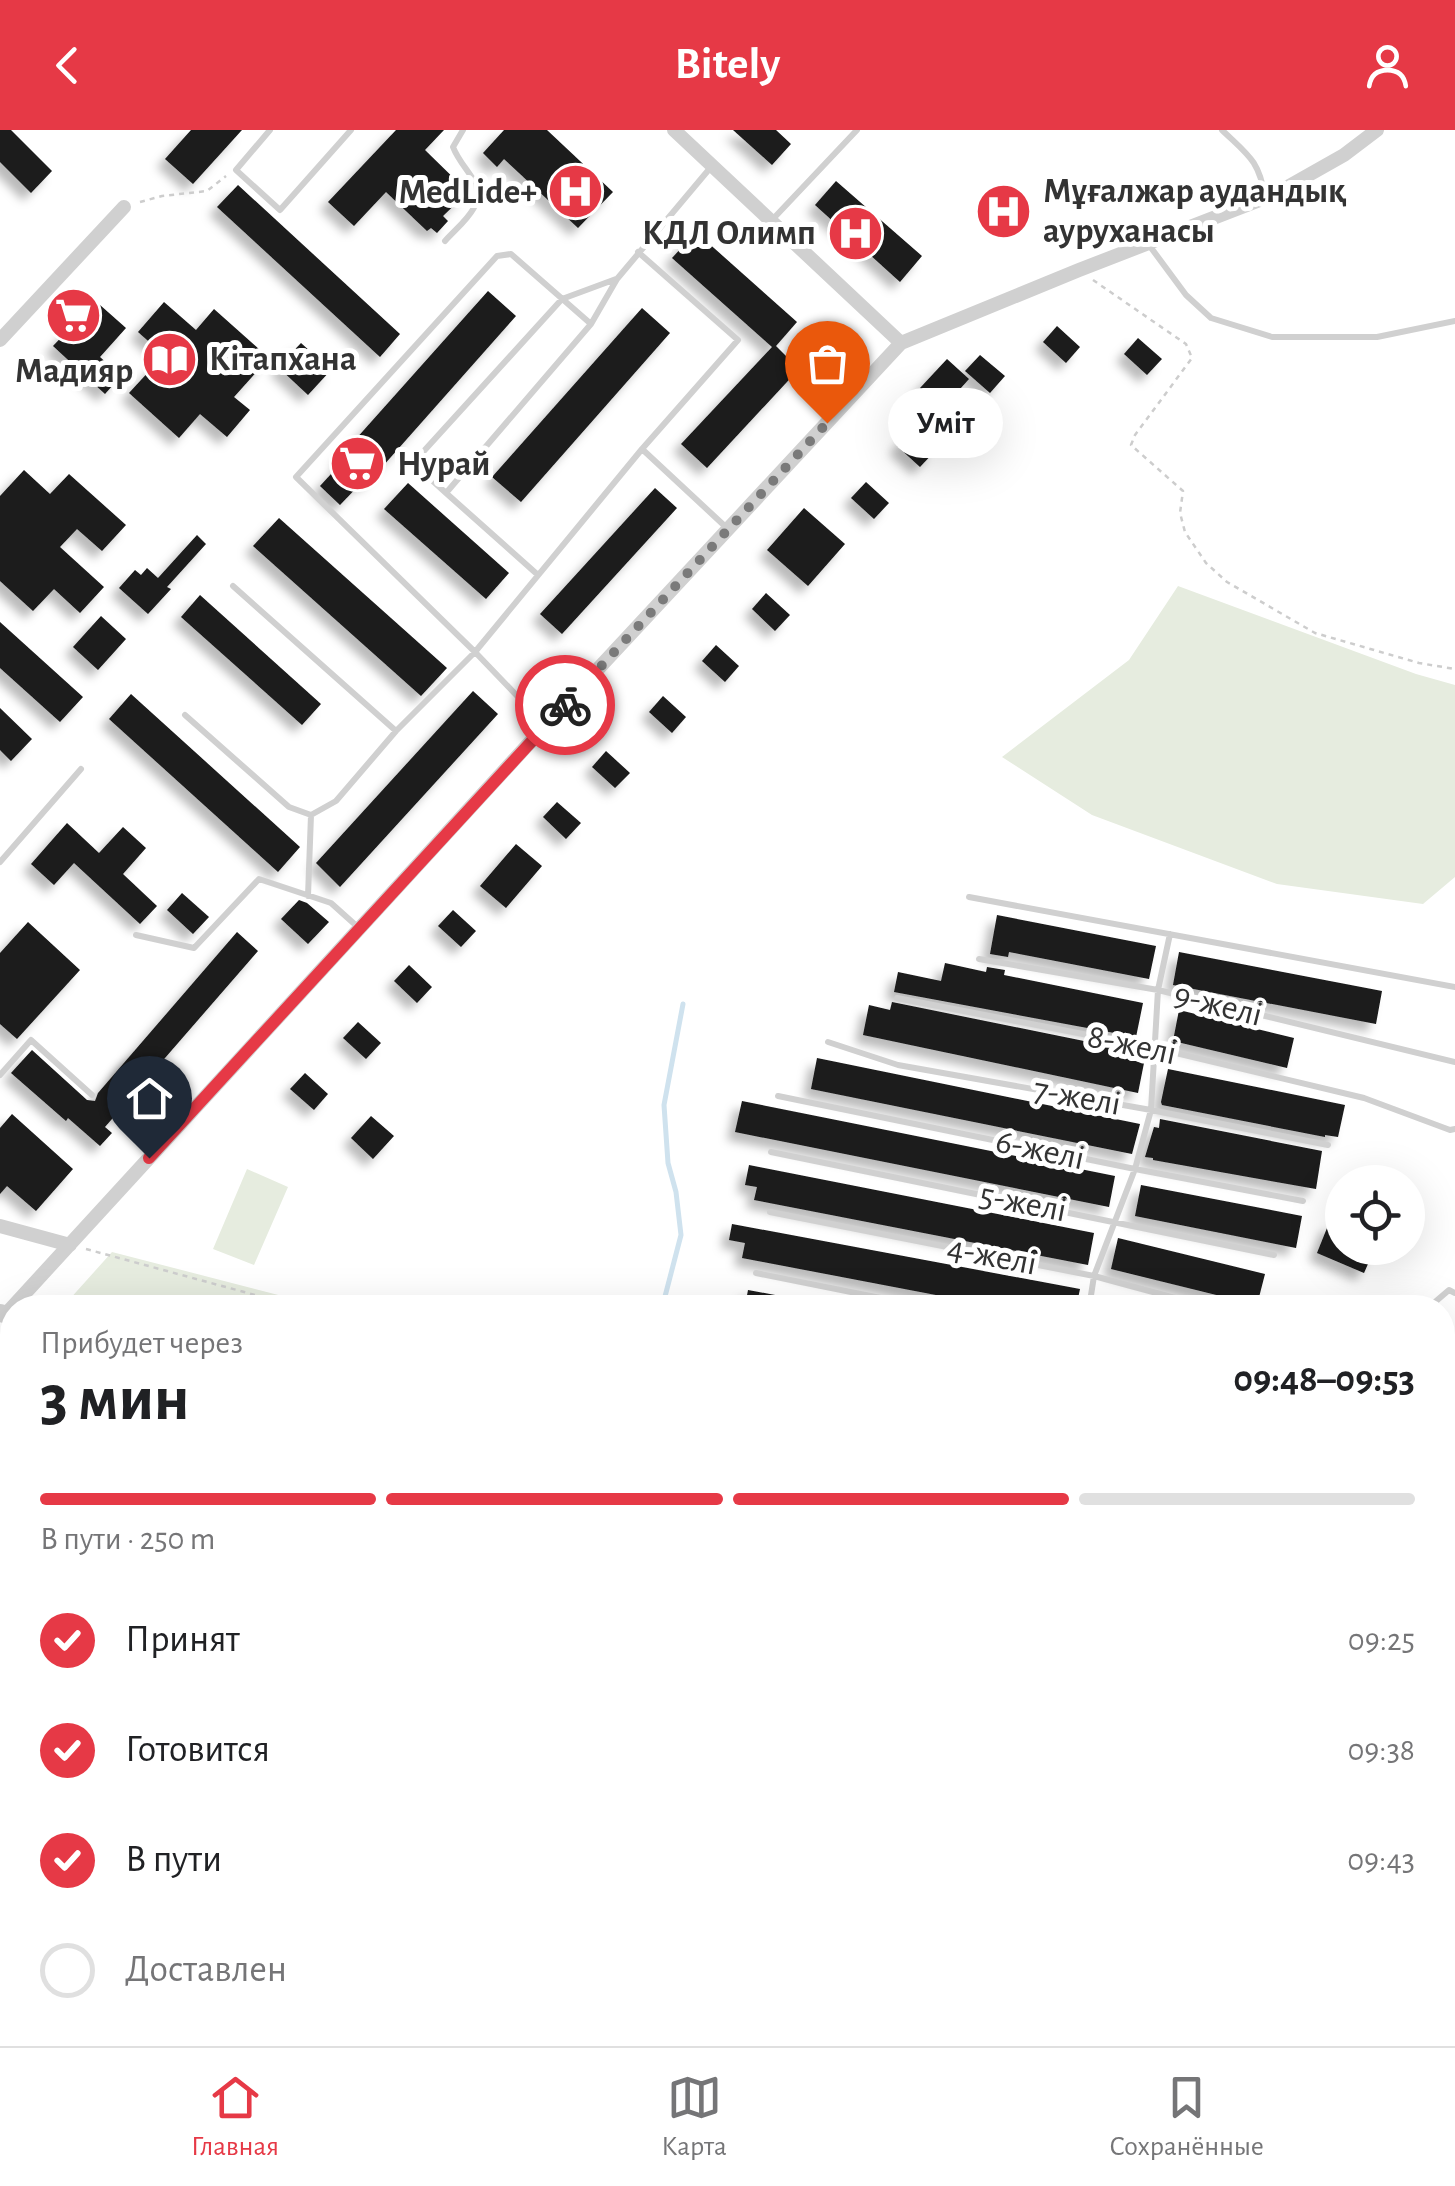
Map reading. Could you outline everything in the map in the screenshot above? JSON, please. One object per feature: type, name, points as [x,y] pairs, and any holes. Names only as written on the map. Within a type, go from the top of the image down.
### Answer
[{"type":"street","points":[[674,130],[901,343]]},
{"type":"street","points":[[23,1295],[901,343],[1265,198],[1344,155],[1377,130]]},
{"type":"street","points":[[0,340],[124,206]]},
{"type":"street","points":[[0,1226],[70,1244]]},
{"type":"lane","points":[[270,130],[236,170],[280,210],[351,130]]},
{"type":"lane","points":[[445,240],[477,205],[479,195],[453,147],[464,130]]},
{"type":"lane","points":[[771,222],[858,130]]},
{"type":"lane","points":[[1222,130],[1256,163],[1265,198]]},
{"type":"lane","points":[[1344,155],[1365,130]]},
{"type":"lane","points":[[446,494],[591,324],[618,278],[712,166]]},
{"type":"lane","points":[[1148,244],[1186,295],[1212,318],[1272,337],[1377,337],[1455,321]]},
{"type":"lane","points":[[311,815],[336,801],[396,731],[475,652],[642,449],[738,340],[638,252]]},
{"type":"lane","points":[[546,726],[296,478],[496,256],[512,254],[591,324]]},
{"type":"lane","points":[[538,575],[413,463],[562,299],[618,278]]},
{"type":"lane","points":[[642,449],[729,530]]},
{"type":"lane","points":[[233,586],[396,731]]},
{"type":"lane","points":[[185,716],[290,807],[311,815]]},
{"type":"lane","points":[[0,862],[81,769]]},
{"type":"lane","points":[[308,896],[311,815]]},
{"type":"lane","points":[[136,935],[194,948],[259,878],[330,903],[360,929]]},
{"type":"lane","points":[[969,897],[1455,987]]},
{"type":"lane","points":[[1091,1295],[1094,1276],[1135,1169],[1151,1110],[1158,990],[1170,934]]},
{"type":"lane","name":"9-желі","points":[[978,959],[1158,990],[1455,1062]]},
{"type":"lane","name":"8-желі","points":[[898,998],[1154,1048],[1364,1098],[1455,1129]]},
{"type":"lane","points":[[0,1075],[31,1040],[92,1095]]},
{"type":"lane","name":"7-желі","points":[[828,1042],[898,1065],[1328,1145]]},
{"type":"lane","name":"6-желі","points":[[778,1096],[1303,1201]]},
{"type":"lane","name":"5-желі","points":[[772,1152],[1274,1255]]},
{"type":"lane","name":"4-желі","points":[[770,1212],[1094,1276],[1164,1295]]},
{"type":"lane","points":[[756,1273],[866,1295]]},
{"type":"path","points":[[124,206],[207,190],[236,170]]},
{"type":"path","points":[[1078,270],[1186,344],[1192,358],[1131,445],[1183,491],[1180,513],[1185,532],[1206,563],[1227,582],[1315,633],[1419,663],[1455,669]]},
{"type":"path","points":[[70,1244],[256,1295]]},
{"type":"shaded area","points":[[1178,586],[1455,685],[1455,877],[1423,904],[1277,884],[1092,815],[1002,757],[1129,660]]},
{"type":"shaded area","points":[[247,1169],[288,1187],[254,1265],[213,1249]]},
{"type":"shaded area","points":[[112,1252],[279,1295],[73,1295]]},
{"type":"building","points":[[0,130],[11,130],[52,171],[31,193],[0,162]]},
{"type":"building","points":[[191,130],[242,130],[193,184],[165,159]]},
{"type":"building","points":[[396,130],[444,130],[425,150],[468,192],[443,216],[448,221],[437,233],[431,228],[427,231],[386,192],[354,226],[328,202]]},
{"type":"building","points":[[504,130],[547,130],[613,192],[578,228],[504,159],[497,167],[483,153]]},
{"type":"building","points":[[733,130],[776,130],[791,144],[772,165]]},
{"type":"building","points":[[836,181],[922,256],[900,282],[815,205]]},
{"type":"building","points":[[238,185],[400,334],[380,357],[217,207]]},
{"type":"building","points":[[696,232],[797,322],[776,346],[799,369],[707,468],[681,444],[772,347],[672,258]]},
{"type":"building","points":[[488,291],[516,316],[367,484],[363,481],[340,505],[320,486],[342,462],[338,459]]},
{"type":"building","points":[[91,297],[126,328],[100,357],[121,376],[105,394],[53,346]]},
{"type":"building","points":[[164,302],[196,330],[214,309],[269,358],[234,397],[250,410],[227,437],[200,414],[179,438],[129,393],[164,355],[138,332]]},
{"type":"building","points":[[642,308],[670,333],[521,502],[492,477]]},
{"type":"building","points":[[1057,326],[1080,347],[1066,363],[1043,342]]},
{"type":"building","points":[[1138,338],[1162,359],[1147,375],[1124,354]]},
{"type":"building","points":[[301,343],[331,370],[308,395],[278,367]]},
{"type":"building","points":[[980,355],[1005,376],[990,393],[965,371]]},
{"type":"building","points":[[947,359],[969,379],[943,408],[920,388]]},
{"type":"building","points":[[912,430],[935,451],[920,467],[897,446]]},
{"type":"building","points":[[24,470],[50,494],[69,474],[126,525],[102,551],[77,529],[60,547],[104,587],[80,613],[54,589],[33,611],[0,581],[0,496]]},
{"type":"building","points":[[866,482],[889,503],[874,519],[851,498]]},
{"type":"building","points":[[408,483],[509,573],[486,599],[384,509]]},
{"type":"building","points":[[655,488],[677,508],[562,634],[540,614]]},
{"type":"building","points":[[804,508],[845,544],[808,586],[767,550]]},
{"type":"building","points":[[279,518],[447,668],[421,696],[253,546]]},
{"type":"building","points":[[197,535],[206,544],[148,614],[119,588],[135,570],[141,575],[147,568],[158,578]]},
{"type":"building","points":[[766,593],[790,615],[775,631],[752,609]]},
{"type":"building","points":[[200,595],[321,704],[302,725],[181,617]]},
{"type":"building","points":[[101,616],[126,639],[98,670],[73,647]]},
{"type":"building","points":[[0,622],[83,697],[60,722],[0,668]]},
{"type":"building","points":[[716,645],[739,666],[725,682],[702,661]]},
{"type":"building","points":[[473,691],[498,714],[340,887],[316,863]]},
{"type":"building","points":[[131,694],[300,847],[278,872],[109,719]]},
{"type":"building","points":[[663,696],[686,717],[672,733],[649,712]]},
{"type":"building","points":[[0,708],[32,739],[11,761],[0,750]]},
{"type":"building","points":[[606,751],[630,773],[615,788],[592,767]]},
{"type":"building","points":[[557,802],[581,823],[566,839],[543,817]]},
{"type":"building","points":[[67,823],[99,853],[123,827],[146,848],[123,874],[157,906],[140,924],[74,863],[54,885],[31,864]]},
{"type":"building","points":[[516,844],[542,866],[506,908],[480,886]]},
{"type":"building","points":[[182,893],[209,917],[193,934],[167,910]]},
{"type":"building","points":[[299,900],[329,922],[308,944],[281,919]]},
{"type":"building","points":[[453,910],[476,931],[461,947],[438,926]]},
{"type":"building","points":[[997,915],[1156,946],[1149,979],[1009,952],[1008,957],[990,954]]},
{"type":"building","points":[[28,922],[80,970],[17,1039],[0,1024],[0,953]]},
{"type":"building","points":[[237,932],[258,951],[105,1127],[112,1133],[100,1146],[11,1073],[32,1050],[87,1100],[95,1101]]},
{"type":"building","points":[[1179,952],[1382,991],[1376,1024],[1173,985]]},
{"type":"building","points":[[945,963],[986,972],[987,967],[1005,970],[1004,975],[1143,1003],[1136,1037],[894,992],[898,972],[941,981]]},
{"type":"building","points":[[409,965],[432,987],[417,1003],[394,981]]},
{"type":"building","points":[[892,1002],[1133,1051],[1131,1060],[1144,1063],[1138,1093],[863,1035],[869,1005],[890,1010]]},
{"type":"building","points":[[1179,1010],[1294,1038],[1287,1068],[1173,1041]]},
{"type":"building","points":[[358,1022],[381,1043],[366,1059],[343,1038]]},
{"type":"building","points":[[817,1058],[1140,1124],[1132,1154],[811,1089]]},
{"type":"building","points":[[1168,1069],[1345,1105],[1338,1137],[1162,1105]]},
{"type":"building","points":[[305,1073],[328,1094],[314,1110],[290,1089]]},
{"type":"building","points":[[742,1101],[1115,1176],[1109,1207],[735,1132]]},
{"type":"building","points":[[12,1114],[73,1169],[36,1211],[7,1186],[0,1194],[0,1128]]},
{"type":"building","points":[[371,1116],[394,1136],[373,1159],[351,1138]]},
{"type":"building","points":[[1160,1119],[1322,1151],[1316,1189],[1145,1157]]},
{"type":"building","points":[[749,1165],[1094,1233],[1088,1265],[754,1200],[757,1187],[745,1185]]},
{"type":"building","points":[[1141,1185],[1302,1216],[1296,1248],[1135,1216]]},
{"type":"building","points":[[732,1224],[1080,1289],[1079,1295],[936,1295],[742,1258],[745,1243],[729,1240]]},
{"type":"building","points":[[1325,1233],[1325,1256],[1317,1253]]},
{"type":"building","points":[[1118,1238],[1265,1274],[1260,1295],[1216,1295],[1111,1269]]},
{"type":"building","points":[[1345,1265],[1368,1265],[1364,1273]]},
{"type":"building","points":[[748,1290],[775,1295],[747,1295]]},
{"type":"waterway","points":[[665,1295],[681,1235],[668,1163],[664,1105],[683,1004]]},
{"type":"way so far","points":[[565,705],[827,423]]},
{"type":"place","name":"MedLide+","points":[[576,192]]},
{"type":"place","name":"Мұғалжар аудандық ауруханасы","points":[[1004,211]]},
{"type":"place","name":"КДЛ Олимп","points":[[855,233]]},
{"type":"place","name":"Мадияр","points":[[74,315]]},
{"type":"place","name":"Кітапxана","points":[[170,359]]},
{"type":"place","name":"Умiт","points":[[827,423]]},
{"type":"place","name":"Нурай","points":[[358,464]]},
{"type":"route","points":[[149,1158],[565,705]]}]
